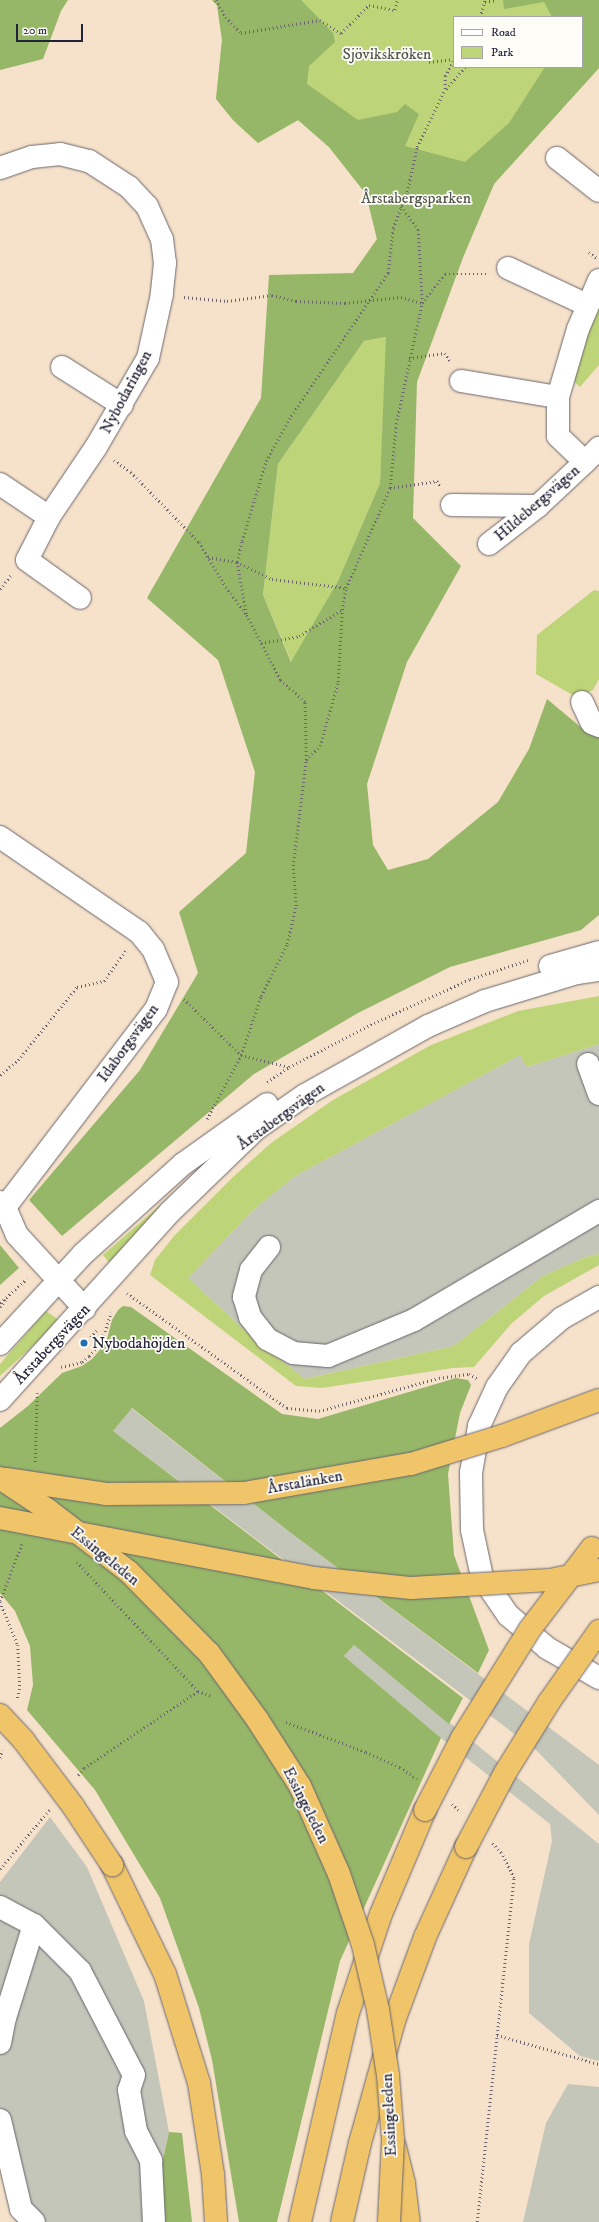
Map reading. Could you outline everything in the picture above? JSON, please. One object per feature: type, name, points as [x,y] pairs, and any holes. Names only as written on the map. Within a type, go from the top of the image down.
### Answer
[{"type":"highway","name":"Årstalänken","points":[[0,1478],[106,1494],[244,1492],[411,1464],[502,1436],[599,1400]]},
{"type":"highway","name":"Essingeleden","points":[[0,1478],[48,1510],[128,1572],[209,1653],[257,1719],[300,1786],[339,1874],[362,1945],[378,2010],[388,2075],[393,2140],[389,2222]]},
{"type":"highway","points":[[0,1518],[299,1575],[411,1588],[550,1580],[599,1570]]},
{"type":"highway","points":[[300,2222],[348,2013],[381,1914],[425,1810],[462,1738],[530,1629],[595,1544]]},
{"type":"highway","points":[[342,2222],[360,2143],[394,2021],[425,1937],[466,1847],[505,1773],[540,1715],[599,1631]]},
{"type":"highway","points":[[8,1710],[24,1741],[73,1806],[112,1865],[165,1974],[199,2083],[213,2174],[216,2222]]},
{"type":"highway","points":[[393,2140],[404,2184],[409,2222]]},
{"type":"street","name":"Nybodaringen","points":[[0,168],[32,156],[60,154],[89,161],[114,175],[147,206],[162,238],[165,263],[162,294],[148,358],[122,405],[49,517],[27,560],[80,598]]},
{"type":"street","points":[[557,158],[599,191]]},
{"type":"street","points":[[508,268],[587,305]]},
{"type":"street","name":"Hildebergsvägen","points":[[489,544],[538,506],[592,455],[558,436],[558,397],[587,305],[599,280]]},
{"type":"street","points":[[62,367],[122,405]]},
{"type":"street","points":[[461,381],[558,397]]},
{"type":"street","points":[[0,484],[49,517]]},
{"type":"street","points":[[452,505],[538,506]]},
{"type":"street","points":[[582,702],[592,723],[599,726]]},
{"type":"street","points":[[0,837],[139,932],[153,950],[167,982]]},
{"type":"street","name":"Årstabergsvägen","points":[[0,1344],[57,1280],[83,1254],[183,1164],[309,1075],[365,1043],[467,996],[540,969],[599,952]]},
{"type":"street","name":"Årstabergsvägen","points":[[0,1400],[85,1309],[206,1175],[256,1129],[305,1096],[414,1033],[485,1001],[577,974],[599,970]]},
{"type":"street","name":"Idaborgsvägen","points":[[3,1204],[156,1009],[167,982]]},
{"type":"street","points":[[588,1064],[599,1094]]},
{"type":"street","points":[[3,1204],[17,1235],[85,1309]]},
{"type":"street","points":[[269,1247],[251,1270],[244,1297],[250,1317],[267,1339],[293,1353],[328,1356],[414,1320],[599,1210]]},
{"type":"street","points":[[599,1297],[562,1318],[521,1353],[497,1387],[479,1426],[471,1473],[472,1530],[482,1577],[513,1620],[547,1648],[599,1678]]},
{"type":"street","points":[[0,1907],[34,1925],[80,1972],[134,2075],[128,2090],[136,2131],[151,2162],[154,2222]]},
{"type":"street","points":[[0,2043],[4,2018],[34,1925]]},
{"type":"street","points":[[0,2120],[21,2209],[34,2222]]},
{"type":"path","points":[[216,0],[226,17],[241,32],[320,20],[341,33],[369,5],[395,10],[397,0]]},
{"type":"path","points":[[480,16],[485,1],[496,0]]},
{"type":"path","points":[[429,62],[453,60]]},
{"type":"path","points":[[446,89],[445,76],[453,62]]},
{"type":"path","points":[[246,614],[238,562],[266,461],[291,416],[372,300],[388,274],[393,228],[401,207],[417,147],[446,89],[464,68]]},
{"type":"path","points":[[306,760],[320,746],[338,682],[342,610],[346,588],[390,488],[396,424],[422,303],[418,230],[401,207]]},
{"type":"path","points":[[589,252],[599,259]]},
{"type":"path","points":[[422,303],[445,274],[485,274],[508,268]]},
{"type":"path","points":[[183,297],[227,301],[272,295],[296,301],[345,303],[401,297],[422,303]]},
{"type":"path","points":[[409,358],[446,353],[461,381]]},
{"type":"path","points":[[110,457],[131,472],[169,509],[199,542],[246,614],[280,680],[305,702],[306,760],[294,866],[296,906],[287,944],[261,996],[241,1055],[205,1121]]},
{"type":"path","points":[[390,488],[437,481],[452,505]]},
{"type":"path","points":[[208,557],[238,562],[272,579],[346,588]]},
{"type":"path","points":[[261,643],[299,636],[342,610]]},
{"type":"path","points":[[0,1075],[18,1060],[77,987],[104,981],[139,932]]},
{"type":"path","points":[[167,982],[241,1055],[289,1067]]},
{"type":"path","points":[[122,1296],[129,1286]]},
{"type":"path","points":[[0,1307],[11,1293]]},
{"type":"path","points":[[56,1372],[61,1367],[82,1362],[101,1343],[112,1311]]},
{"type":"path","points":[[36,1392],[41,1387]]},
{"type":"path","points":[[76,1561],[198,1691],[220,1698]]},
{"type":"path","points":[[0,1602],[18,1645],[20,1689],[8,1710]]},
{"type":"path","points":[[74,1780],[84,1768],[198,1691]]},
{"type":"path","points":[[279,1720],[366,1752],[400,1767],[419,1780]]},
{"type":"path","points":[[0,1758],[4,1742]]},
{"type":"path","points":[[449,1802],[465,1817]]},
{"type":"path","points":[[0,1869],[55,1804]]},
{"type":"path","points":[[477,2222],[514,1878],[501,1853],[486,1838]]},
{"type":"path","points":[[497,2035],[599,2064]]},
{"type":"shaded area","points":[[599,1044],[599,1254],[586,1257],[543,1276],[454,1346],[305,1379],[256,1341],[188,1278],[252,1211],[295,1176],[520,1055],[527,1067]]},
{"type":"shaded area","points":[[131,1408],[291,1533],[599,1765],[599,1815],[537,1751],[113,1431]]},
{"type":"shaded area","points":[[354,1645],[599,1844],[599,2061],[580,2056],[529,2013],[529,1944],[552,1841],[550,1824],[441,1738],[344,1656]]},
{"type":"shaded area","points":[[50,1817],[87,1867],[144,2001],[169,2132],[162,2164],[161,2222],[16,2222],[0,2151],[0,1882]]},
{"type":"shaded area","points":[[568,2084],[599,2087],[599,2222],[523,2222],[546,2123]]},
{"type":"green space","points":[[0,0],[68,0],[61,11],[43,59],[0,70]]},
{"type":"green space","points":[[212,0],[599,0],[599,68],[494,184],[464,255],[377,239],[366,194],[329,147],[298,120],[258,143],[233,120],[216,99],[222,40],[217,5]]},
{"type":"green space","name":"Årstabergsparken","points":[[212,0],[301,0],[333,33],[335,42],[309,66],[307,84],[358,120],[397,112],[405,104],[419,114],[405,146],[465,162],[509,123],[544,68],[583,68],[583,16],[551,16],[544,2],[504,9],[503,0],[599,0],[599,68],[494,184],[464,255],[417,382],[413,518],[461,566],[407,662],[367,784],[373,845],[388,870],[428,859],[498,802],[529,749],[547,699],[583,729],[599,731],[599,915],[581,930],[450,967],[358,1013],[254,1074],[62,1236],[29,1200],[140,1070],[198,973],[179,912],[246,853],[255,772],[218,660],[147,598],[261,398],[269,275],[353,273],[377,239],[366,194],[329,147],[298,120],[258,143],[233,120],[216,99],[222,40],[217,5]],"holes":[[[386,337],[380,483],[338,581],[291,662],[263,595],[278,464],[364,341]]]},
{"type":"green space","points":[[599,296],[599,365],[580,387],[570,378]]},
{"type":"green space","points":[[387,337],[380,483],[338,581],[292,663],[263,595],[278,464],[364,341]]},
{"type":"green space","points":[[594,590],[599,591],[599,679],[593,690],[576,697],[536,674],[537,635]]},
{"type":"green space","points":[[599,996],[599,1044],[527,1067],[520,1055],[295,1176],[252,1211],[188,1278],[256,1341],[305,1379],[454,1346],[543,1276],[586,1257],[599,1254],[599,1265],[544,1296],[511,1324],[474,1367],[453,1368],[322,1388],[296,1386],[150,1275],[155,1260],[174,1236],[234,1176],[271,1143],[333,1100],[431,1045],[518,1011]]},
{"type":"green space","points":[[174,1193],[112,1264],[107,1260],[103,1255]]},
{"type":"green space","points":[[0,1245],[19,1268],[0,1285]]},
{"type":"green space","points":[[123,1306],[131,1307],[282,1414],[318,1419],[456,1378],[468,1380],[471,1385],[460,1413],[448,1474],[454,1555],[489,1650],[478,1673],[291,1533],[132,1408],[113,1431],[463,1698],[449,1724],[354,1645],[344,1656],[441,1738],[340,1961],[277,2222],[239,2222],[212,2060],[199,2008],[160,1898],[95,1790],[27,1710],[33,1685],[30,1646],[15,1611],[0,1593],[0,1428],[28,1406],[62,1373],[82,1366],[92,1359],[106,1343],[112,1320],[118,1310]]},
{"type":"green space","points":[[46,1311],[60,1321],[0,1376],[0,1364]]},
{"type":"green space","points":[[169,2132],[182,2133],[192,2222],[161,2222],[162,2164]]},
{"type":"place","name":"Nybodahöjden","points":[[84,1343]]},
{"type":"park label","name":"Sjövikskröken","points":[[387,54]]}]
